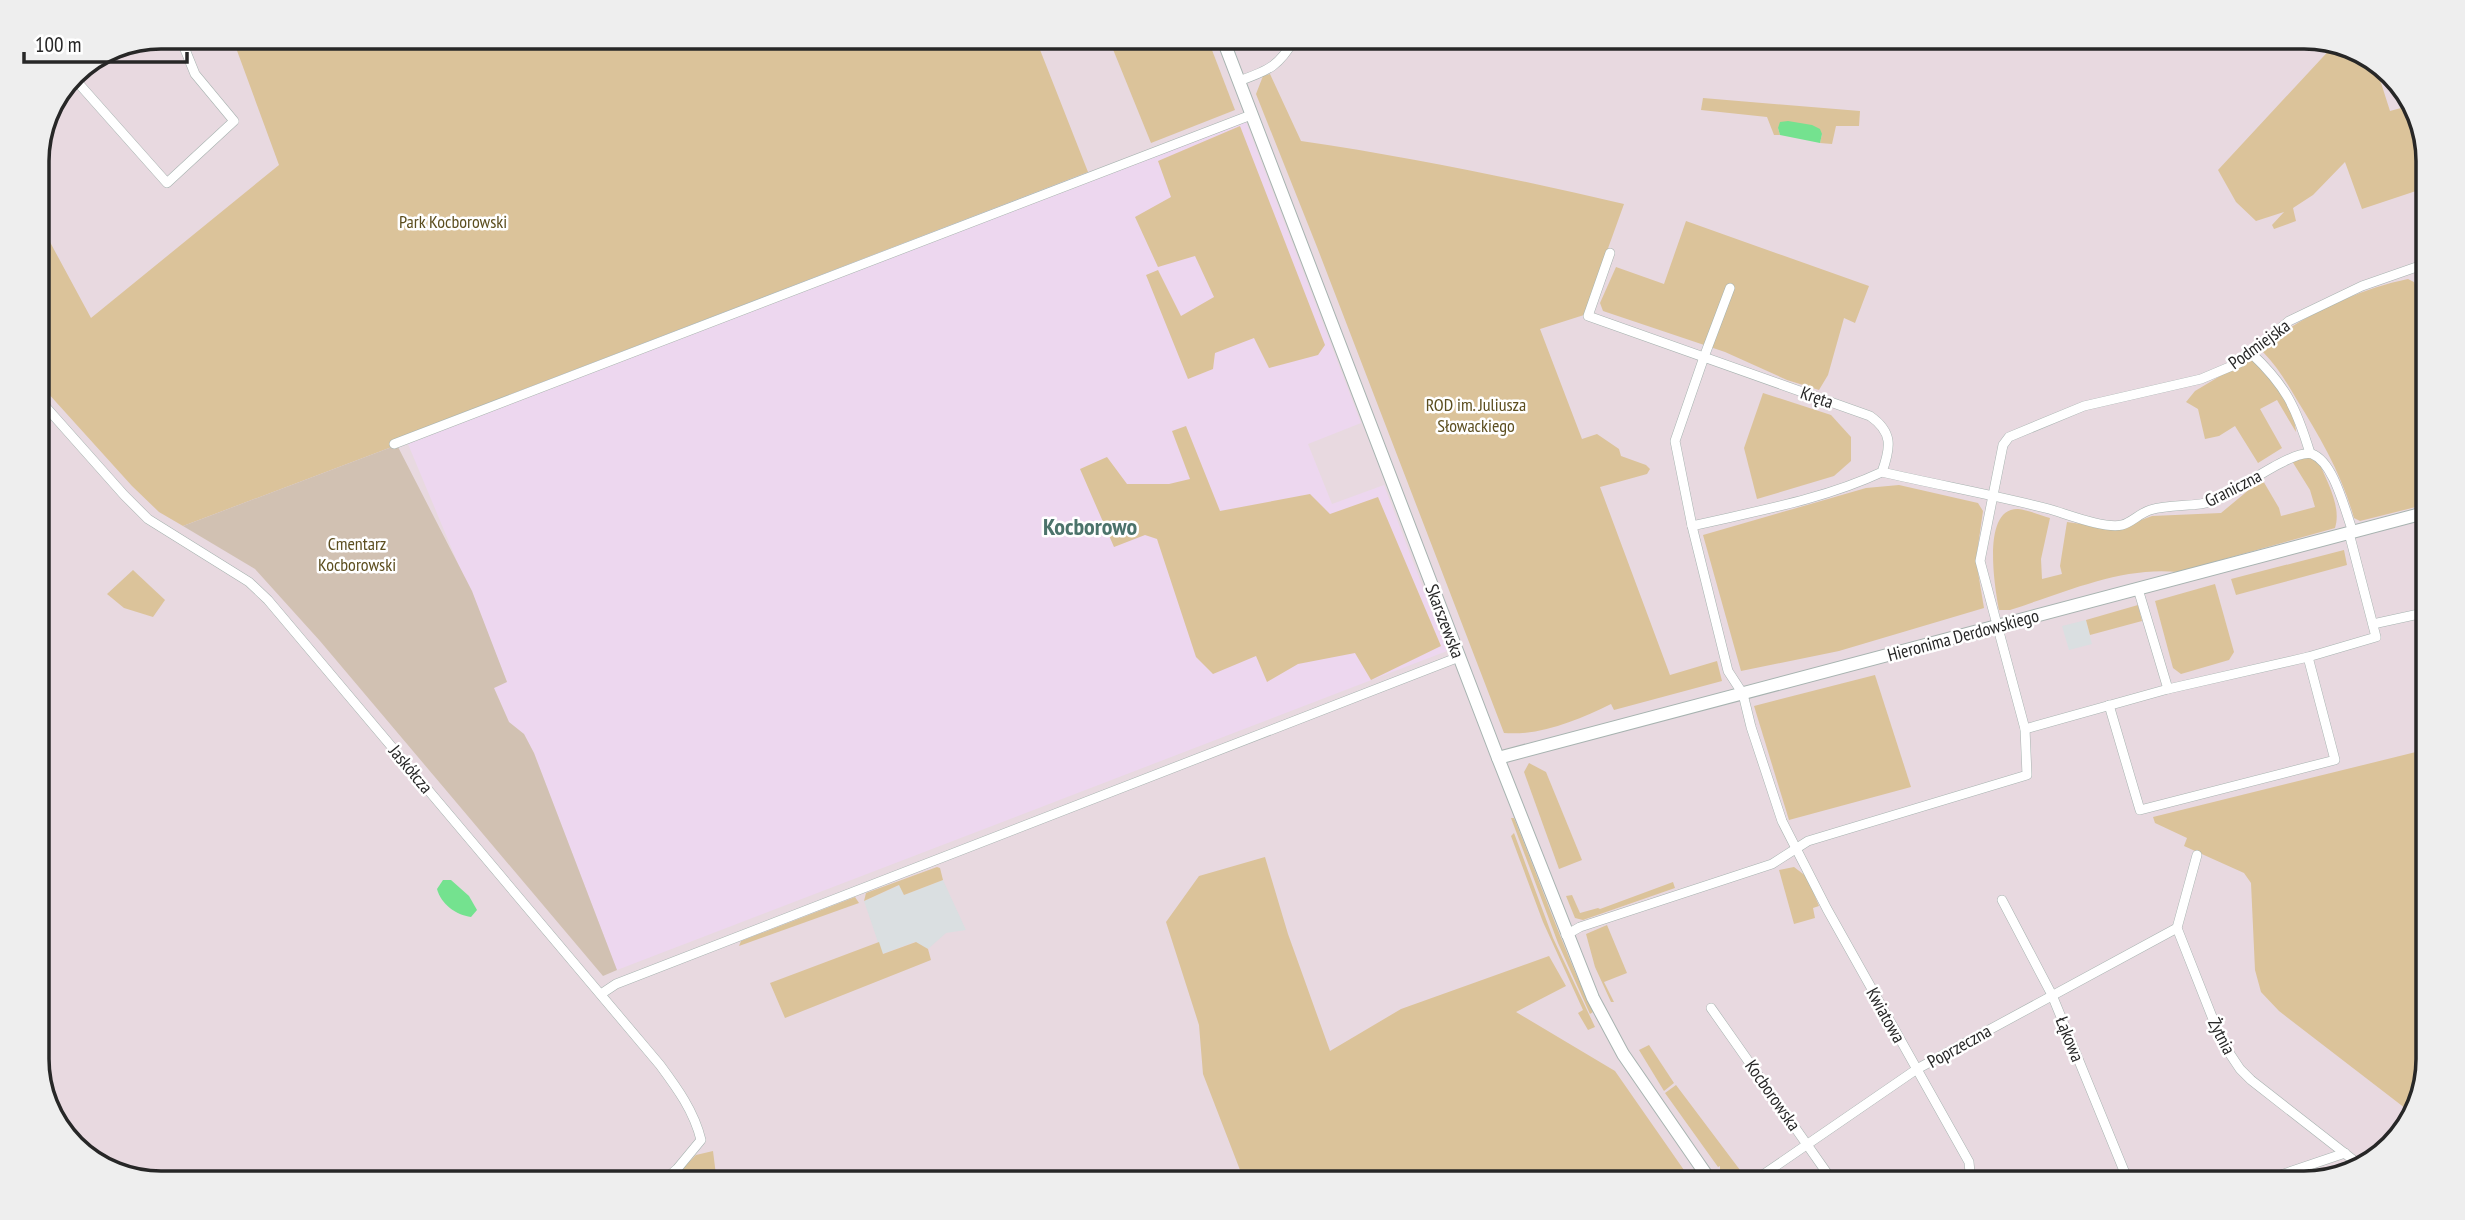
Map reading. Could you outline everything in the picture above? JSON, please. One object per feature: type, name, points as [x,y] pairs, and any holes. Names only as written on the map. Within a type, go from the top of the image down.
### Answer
[{"type":"main road","name":"Skarszewska","points":[[1227,49],[1497,758],[1592,998],[1624,1056],[1704,1171]]},
{"type":"main road","name":"Hieronima Derdowskiego","points":[[1497,758],[2416,515]]},
{"type":"street","points":[[80,85],[167,183],[234,121],[195,74],[185,49]]},
{"type":"street","points":[[1239,81],[1274,66],[1282,60],[1289,49]]},
{"type":"street","points":[[394,444],[1251,115]]},
{"type":"street","name":"Kręta","points":[[1611,253],[1588,316],[1870,416],[1883,425],[1888,440],[1889,454],[1882,472]]},
{"type":"street","name":"Podmiejska","points":[[1993,497],[2003,445],[2009,436],[2021,429],[2084,406],[2201,379],[2239,363],[2289,321],[2362,286],[2416,267]]},
{"type":"street","points":[[1730,288],[1703,357],[1675,442],[1692,526],[1728,671],[1743,694]]},
{"type":"street","points":[[2025,729],[2168,689],[2308,657],[2376,637],[2338,490],[2324,461],[2309,453],[2298,415],[2274,375],[2251,353]]},
{"type":"street","name":"Jaskółcza","points":[[49,411],[148,519],[249,582],[268,600],[601,994],[684,1097],[698,1129],[701,1140],[673,1171]]},
{"type":"street","name":"Graniczna","points":[[1993,497],[2094,522],[2121,525],[2147,511],[2171,505],[2205,505],[2226,496],[2262,472],[2309,453]]},
{"type":"street","points":[[1566,935],[1580,927],[1772,864],[1808,841],[2027,775],[2025,729],[1980,561],[1993,497],[1882,472],[1858,483],[1798,501],[1692,526]]},
{"type":"street","points":[[2138,589],[2168,689]]},
{"type":"street","points":[[2373,624],[2416,615]]},
{"type":"street","points":[[601,994],[616,984],[1459,657]]},
{"type":"street","points":[[2109,705],[2140,810],[2335,760],[2308,657]]},
{"type":"street","name":"Kwiatowa","points":[[1743,694],[1782,821],[1826,909],[1969,1162],[1970,1171]]},
{"type":"street","points":[[2177,928],[2197,855]]},
{"type":"street","name":"Łąkowa","points":[[2002,900],[2052,995],[2124,1171]]},
{"type":"street","name":"Poprzeczna","points":[[1768,1171],[1917,1069],[2177,928]]},
{"type":"street","name":"Żytnia","points":[[2177,928],[2222,1042],[2240,1069],[2353,1159]]},
{"type":"street","name":"Kocborowska","points":[[1711,1008],[1826,1171]]},
{"type":"street","points":[[2292,1171],[2345,1153]]},
{"type":"shaded area","points":[[1788,121],[1820,129],[1820,143],[1780,135],[1780,122]]},
{"type":"shaded area","points":[[1246,122],[1361,423],[1308,444],[1332,504],[1384,485],[1447,651],[617,970],[534,753],[524,734],[509,722],[494,688],[507,681],[408,444]]},
{"type":"shaded area","points":[[2086,620],[2092,644],[2069,650],[2062,626]]},
{"type":"shaded area","points":[[443,880],[451,880],[469,896],[477,910],[471,917],[455,911],[442,899],[437,889]]},
{"type":"shaded area","points":[[943,880],[966,930],[946,933],[928,949],[915,942],[882,954],[864,901],[900,885],[904,895]]},
{"type":"green space","name":"Park Kocborowski","points":[[236,49],[1040,49],[1088,172],[397,438],[397,445],[183,526],[159,512],[132,486],[49,394],[49,240],[91,318],[279,165]]},
{"type":"green space","points":[[1113,49],[1212,49],[1235,110],[1151,143]]},
{"type":"green space","points":[[2328,52],[2353,61],[2378,77],[2390,111],[2402,108],[2414,139],[2416,191],[2362,209],[2345,162],[2313,195],[2293,208],[2296,221],[2274,229],[2272,225],[2284,212],[2256,221],[2236,202],[2218,170]]},
{"type":"green space","name":"ROD im. Juliusza Słowackiego","points":[[1270,74],[1301,141],[1463,169],[1624,204],[1584,315],[1540,329],[1582,439],[1597,434],[1619,449],[1621,456],[1650,469],[1647,474],[1600,487],[1670,675],[1717,661],[1722,681],[1614,710],[1611,704],[1545,729],[1504,733],[1256,94],[1263,76]]},
{"type":"green space","points":[[1703,98],[1860,111],[1859,126],[1836,126],[1832,144],[1820,143],[1822,134],[1778,128],[1780,135],[1774,135],[1767,117],[1701,110]]},
{"type":"green space","points":[[1240,126],[1325,345],[1318,355],[1269,368],[1254,338],[1215,353],[1213,369],[1188,379],[1146,275],[1158,270],[1181,316],[1214,297],[1195,256],[1158,267],[1135,217],[1171,197],[1158,161]]},
{"type":"green space","points":[[1686,221],[1869,286],[1855,323],[1844,318],[1828,375],[1819,390],[1787,380],[1725,352],[1603,311],[1600,303],[1616,267],[1664,284]]},
{"type":"green space","points":[[2408,279],[2414,282],[2416,288],[2416,507],[2360,521],[2354,518],[2337,472],[2322,442],[2286,381],[2263,352],[2264,345],[2298,323],[2333,304]]},
{"type":"green space","points":[[2247,360],[2264,369],[2280,389],[2291,412],[2296,432],[2277,400],[2260,409],[2282,448],[2258,463],[2235,426],[2219,436],[2205,439],[2198,409],[2186,402],[2195,391]]},
{"type":"green space","points":[[1763,393],[1831,415],[1851,437],[1851,461],[1834,476],[1757,499],[1744,448]]},
{"type":"green space","points":[[1186,426],[1220,511],[1310,494],[1330,514],[1378,497],[1441,646],[1371,680],[1355,653],[1298,664],[1267,682],[1256,656],[1213,674],[1196,657],[1157,539],[1145,535],[1114,547],[1080,469],[1107,457],[1127,484],[1169,484],[1190,479],[1172,431]]},
{"type":"green space","name":"Cmentarz Kocborowski","points":[[397,445],[472,591],[507,682],[494,688],[509,722],[524,734],[534,753],[617,970],[603,976],[320,641],[255,569],[183,526]]},
{"type":"green space","points":[[2308,456],[2318,460],[2332,493],[2337,520],[2335,528],[2178,572],[2157,571],[2114,577],[2010,610],[1999,610],[1993,551],[1999,521],[2006,512],[2018,509],[2050,518],[2041,559],[2042,579],[2062,574],[2060,566],[2067,522],[2117,529],[2152,516],[2221,513],[2262,479],[2281,516],[2315,507],[2310,490],[2292,461]]},
{"type":"green space","points":[[1899,485],[1978,503],[1983,511],[1976,560],[1984,608],[1839,651],[1741,671],[1703,535],[1866,488]]},
{"type":"green space","points":[[2344,550],[2347,565],[2236,595],[2231,579]]},
{"type":"green space","points":[[133,570],[165,600],[153,617],[124,608],[107,594]]},
{"type":"green space","points":[[2215,584],[2234,652],[2229,660],[2181,674],[2173,668],[2155,601]]},
{"type":"green space","points":[[2138,605],[2142,621],[2090,635],[2086,620]]},
{"type":"green space","points":[[1875,675],[1911,787],[1789,820],[1754,706]]},
{"type":"green space","points":[[2416,752],[2416,1059],[2414,1081],[2404,1107],[2279,1011],[2261,992],[2255,970],[2251,883],[2244,873],[2184,846],[2187,838],[2155,823],[2153,817]]},
{"type":"green space","points":[[1529,763],[1546,772],[1582,860],[1559,869],[1524,772]]},
{"type":"green space","points":[[1511,818],[1514,818],[1593,1012],[1590,1014],[1558,943]]},
{"type":"green space","points":[[1514,833],[1553,938],[1595,1027],[1588,1030],[1578,1013],[1583,1010],[1543,922],[1511,836]]},
{"type":"green space","points":[[1265,857],[1288,934],[1330,1051],[1401,1009],[1549,956],[1566,986],[1516,1012],[1615,1071],[1685,1171],[1240,1171],[1203,1074],[1199,1025],[1166,922],[1199,876]]},
{"type":"green space","points":[[1794,867],[1807,877],[1819,906],[1813,908],[1815,918],[1794,924],[1779,870]]},
{"type":"green space","points":[[940,868],[943,880],[904,895],[899,885],[864,901],[866,893]]},
{"type":"green space","points":[[1673,882],[1675,888],[1583,920],[1575,918],[1566,896],[1572,895],[1580,913],[1600,909]]},
{"type":"green space","points":[[855,897],[859,903],[739,946],[741,941]]},
{"type":"green space","points":[[1607,925],[1627,973],[1604,982],[1614,1002],[1611,1002],[1595,967],[1586,934]]},
{"type":"green space","points":[[879,942],[883,954],[916,942],[928,949],[931,960],[785,1018],[770,983]]},
{"type":"green space","points":[[1649,1045],[1674,1083],[1664,1091],[1639,1050]]},
{"type":"green space","points":[[1676,1085],[1741,1171],[1721,1171],[1720,1166],[1718,1167],[1665,1093]]},
{"type":"green space","points":[[713,1151],[716,1171],[679,1171],[696,1155]]},
{"type":"district","name":"Kocborowo","points":[[1090,526]]}]
